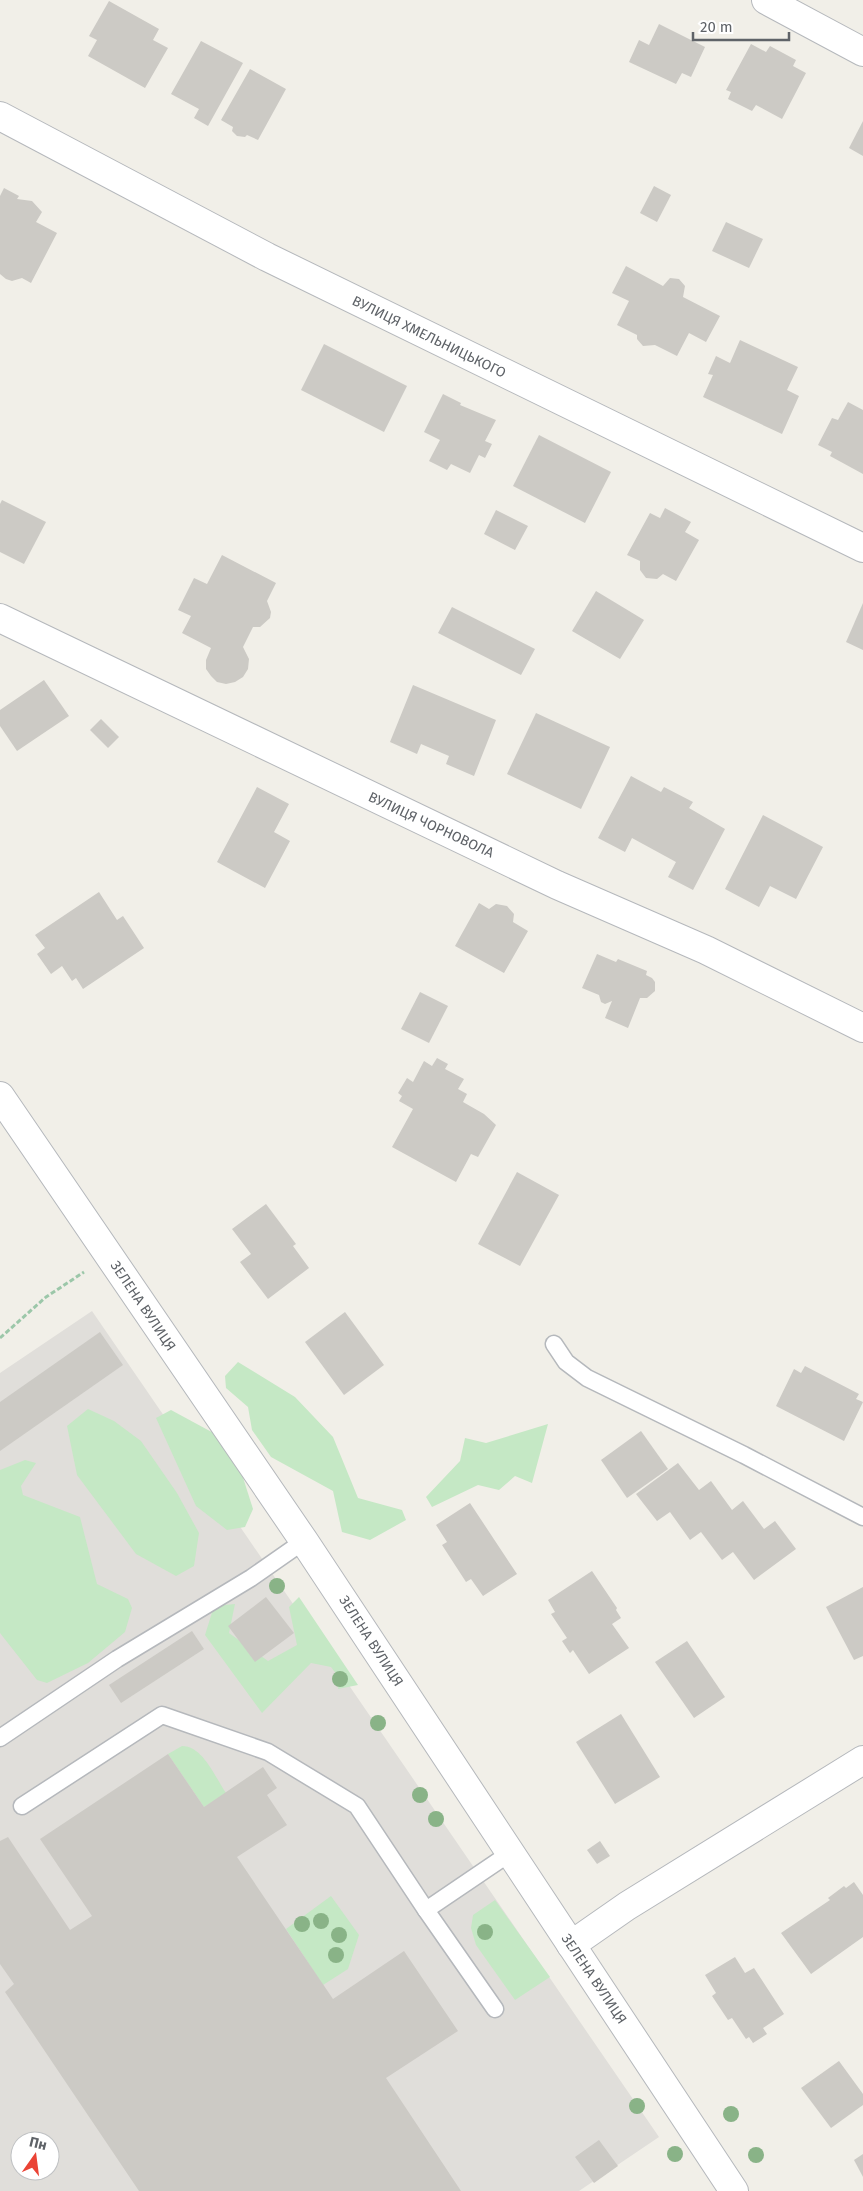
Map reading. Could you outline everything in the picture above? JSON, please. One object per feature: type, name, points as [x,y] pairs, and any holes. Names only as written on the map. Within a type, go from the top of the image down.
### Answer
[{"type":"street","points":[[766,0],[863,52]]},
{"type":"street","name":"ВУЛИЦЯ ХМЕЛЬНИЦЬКОГО","points":[[0,116],[266,257],[863,548]]},
{"type":"street","name":"ВУЛИЦЯ ЧОРНОВОЛА","points":[[0,618],[557,885],[706,950],[863,1028]]},
{"type":"street","name":"ЗЕЛЕНА ВУЛИЦЯ","points":[[0,1096],[304,1541],[734,2191]]},
{"type":"street","points":[[571,1945],[627,1906],[863,1760]]},
{"type":"lane","points":[[554,1344],[566,1362],[587,1378],[744,1455],[863,1517]]},
{"type":"lane","points":[[0,1738],[117,1659],[251,1578],[304,1541]]},
{"type":"lane","points":[[22,1806],[162,1715],[268,1752],[357,1806],[495,2009]]},
{"type":"lane","points":[[426,1910],[510,1853]]},
{"type":"path","points":[[0,1338],[46,1297],[109,1255]]},
{"type":"shaded area","points":[[92,1311],[659,2137],[579,2191],[0,2191],[0,1373]]},
{"type":"green space","points":[[238,1362],[295,1397],[333,1437],[358,1498],[402,1510],[406,1520],[370,1540],[342,1532],[333,1491],[271,1457],[252,1430],[248,1407],[226,1388],[225,1376]]},
{"type":"green space","points":[[88,1409],[114,1421],[141,1441],[177,1493],[199,1533],[194,1566],[176,1576],[136,1554],[77,1475],[67,1426]]},
{"type":"green space","points":[[171,1410],[232,1443],[253,1509],[245,1527],[227,1530],[196,1506],[156,1418]]},
{"type":"green space","points":[[548,1424],[532,1483],[515,1476],[499,1490],[478,1485],[432,1507],[426,1497],[460,1461],[465,1438],[486,1443]]},
{"type":"green space","points":[[25,1460],[36,1463],[21,1486],[23,1495],[80,1517],[97,1584],[128,1599],[132,1608],[125,1632],[88,1663],[47,1683],[37,1680],[0,1633],[0,1470]]},
{"type":"green space","points":[[299,1597],[358,1685],[338,1689],[340,1679],[331,1667],[311,1663],[262,1713],[205,1635],[214,1606],[235,1604],[229,1633],[268,1661],[297,1645],[289,1607]]},
{"type":"green space","points":[[182,1746],[189,1747],[202,1757],[226,1793],[204,1807],[168,1754]]},
{"type":"green space","points":[[331,1896],[359,1935],[348,1969],[323,1985],[286,1929]]},
{"type":"green space","points":[[495,1900],[550,1977],[515,2000],[476,1945],[471,1928],[473,1915]]},
{"type":"building","points":[[109,1],[159,29],[153,40],[168,48],[145,88],[88,56],[97,40],[89,36]]},
{"type":"building","points":[[659,24],[705,47],[691,77],[682,73],[676,84],[629,62],[639,40],[649,45]]},
{"type":"building","points":[[201,41],[243,63],[208,126],[194,118],[199,109],[171,94]]},
{"type":"building","points":[[751,44],[766,52],[770,46],[796,60],[793,66],[806,73],[782,119],[756,105],[752,111],[728,99],[731,92],[726,90]]},
{"type":"building","points":[[250,69],[286,89],[258,140],[247,135],[245,137],[237,136],[232,131],[233,127],[221,120]]},
{"type":"building","points":[[863,121],[863,156],[849,148]]},
{"type":"building","points":[[654,186],[671,195],[657,222],[640,213]]},
{"type":"building","points":[[4,188],[19,196],[17,199],[32,201],[42,212],[36,222],[57,233],[31,283],[22,278],[12,281],[0,274],[0,196]]},
{"type":"building","points":[[726,222],[763,239],[749,268],[712,251]]},
{"type":"building","points":[[626,266],[663,286],[670,278],[679,279],[685,286],[683,297],[720,316],[706,342],[689,333],[677,356],[655,345],[643,346],[637,339],[637,335],[617,325],[629,301],[612,293]]},
{"type":"building","points":[[740,340],[798,367],[787,390],[799,396],[782,434],[703,397],[713,375],[708,374],[716,356],[730,363]]},
{"type":"building","points":[[324,344],[407,386],[384,432],[301,390]]},
{"type":"building","points":[[443,394],[461,403],[460,405],[496,420],[485,441],[492,444],[485,458],[479,455],[470,473],[451,464],[447,470],[429,461],[440,440],[424,432]]},
{"type":"building","points":[[848,402],[863,410],[863,474],[830,456],[832,452],[818,445],[832,418],[838,420]]},
{"type":"building","points":[[539,435],[611,472],[585,523],[513,486]]},
{"type":"building","points":[[2,500],[46,522],[24,564],[0,552],[0,504]]},
{"type":"building","points":[[665,508],[691,522],[685,532],[699,540],[676,581],[663,574],[657,579],[646,578],[640,570],[640,561],[627,555],[650,513],[660,518]]},
{"type":"building","points":[[496,510],[528,526],[515,550],[484,534]]},
{"type":"building","points":[[222,555],[276,583],[267,601],[271,612],[270,618],[260,627],[253,627],[243,647],[249,659],[248,669],[243,677],[235,682],[226,684],[217,682],[206,669],[206,660],[211,648],[182,633],[191,616],[178,610],[194,578],[207,584]]},
{"type":"building","points":[[596,591],[644,620],[620,659],[572,631]]},
{"type":"building","points":[[863,603],[863,650],[846,642]]},
{"type":"building","points":[[452,607],[535,649],[521,675],[438,633]]},
{"type":"building","points":[[44,680],[69,716],[17,751],[0,726],[0,710]]},
{"type":"building","points":[[413,685],[496,720],[474,776],[446,764],[449,756],[421,744],[417,754],[390,742]]},
{"type":"building","points":[[536,713],[610,747],[581,809],[507,774]]},
{"type":"building","points":[[101,719],[119,737],[108,748],[90,730]]},
{"type":"building","points":[[631,776],[661,792],[664,787],[693,802],[689,808],[725,829],[693,890],[668,877],[676,862],[632,838],[625,852],[598,838]]},
{"type":"building","points":[[257,787],[289,804],[274,832],[290,841],[265,888],[217,862]]},
{"type":"building","points":[[763,815],[823,847],[796,899],[770,886],[759,907],[725,889]]},
{"type":"building","points":[[99,892],[117,920],[123,916],[144,948],[83,989],[76,978],[72,981],[62,966],[51,974],[37,954],[45,948],[35,935]]},
{"type":"building","points":[[479,903],[489,909],[496,904],[507,906],[514,914],[513,922],[528,931],[504,973],[455,946]]},
{"type":"building","points":[[597,954],[616,962],[618,959],[647,971],[646,975],[655,982],[655,991],[647,998],[640,998],[628,1028],[605,1018],[612,1001],[605,1004],[601,1002],[599,995],[582,988]]},
{"type":"building","points":[[420,992],[448,1006],[429,1043],[401,1029]]},
{"type":"building","points":[[437,1058],[448,1064],[445,1069],[464,1079],[458,1089],[467,1094],[463,1102],[484,1114],[496,1125],[478,1157],[471,1154],[456,1182],[392,1147],[413,1109],[399,1101],[402,1096],[398,1093],[407,1078],[413,1082],[424,1061],[432,1066]]},
{"type":"building","points":[[517,1172],[559,1195],[520,1266],[478,1244]]},
{"type":"building","points":[[266,1204],[296,1244],[293,1246],[309,1268],[268,1299],[240,1262],[251,1254],[232,1229]]},
{"type":"building","points":[[345,1312],[384,1365],[344,1395],[305,1342]]},
{"type":"building","points":[[100,1332],[123,1365],[0,1451],[0,1402]]},
{"type":"building","points":[[805,1366],[859,1394],[856,1399],[863,1402],[844,1441],[776,1406],[794,1369],[801,1373]]},
{"type":"building","points":[[641,1431],[668,1469],[627,1498],[601,1460]]},
{"type":"building","points":[[678,1463],[699,1490],[711,1481],[732,1510],[743,1501],[764,1529],[775,1521],[796,1549],[754,1580],[733,1552],[722,1560],[701,1532],[690,1540],[670,1512],[657,1521],[636,1494]]},
{"type":"building","points":[[470,1503],[517,1574],[483,1596],[471,1579],[466,1582],[442,1545],[447,1542],[436,1525]]},
{"type":"building","points":[[592,1571],[617,1608],[616,1610],[621,1618],[612,1624],[629,1648],[589,1674],[573,1650],[570,1653],[562,1641],[567,1638],[551,1614],[555,1612],[548,1600]]},
{"type":"building","points":[[863,1587],[863,1656],[854,1660],[826,1607]]},
{"type":"building","points":[[266,1597],[294,1633],[255,1662],[228,1626]]},
{"type":"building","points":[[192,1631],[204,1649],[121,1703],[109,1685]]},
{"type":"building","points":[[687,1641],[725,1697],[694,1718],[655,1662]]},
{"type":"building","points":[[621,1714],[660,1777],[615,1804],[576,1742]]},
{"type":"building","points":[[168,1754],[204,1807],[263,1767],[277,1788],[267,1795],[287,1825],[237,1857],[333,1999],[404,1951],[458,2031],[386,2078],[461,2191],[139,2191],[5,1992],[14,1984],[0,1964],[0,1841],[8,1837],[70,1930],[92,1916],[40,1839]]},
{"type":"building","points":[[600,1841],[610,1856],[597,1864],[587,1850]]},
{"type":"building","points":[[854,1882],[863,1895],[863,1937],[811,1974],[781,1933],[830,1900],[828,1898],[844,1886],[846,1888]]},
{"type":"building","points":[[735,1957],[745,1973],[754,1968],[784,2014],[763,2028],[767,2034],[753,2043],[749,2037],[746,2039],[732,2018],[728,2020],[712,1996],[716,1993],[705,1975]]},
{"type":"building","points":[[839,2061],[863,2094],[863,2105],[831,2128],[801,2088]]},
{"type":"building","points":[[599,2140],[618,2166],[594,2183],[575,2157]]},
{"type":"building","points":[[863,2154],[863,2177],[854,2160]]}]
